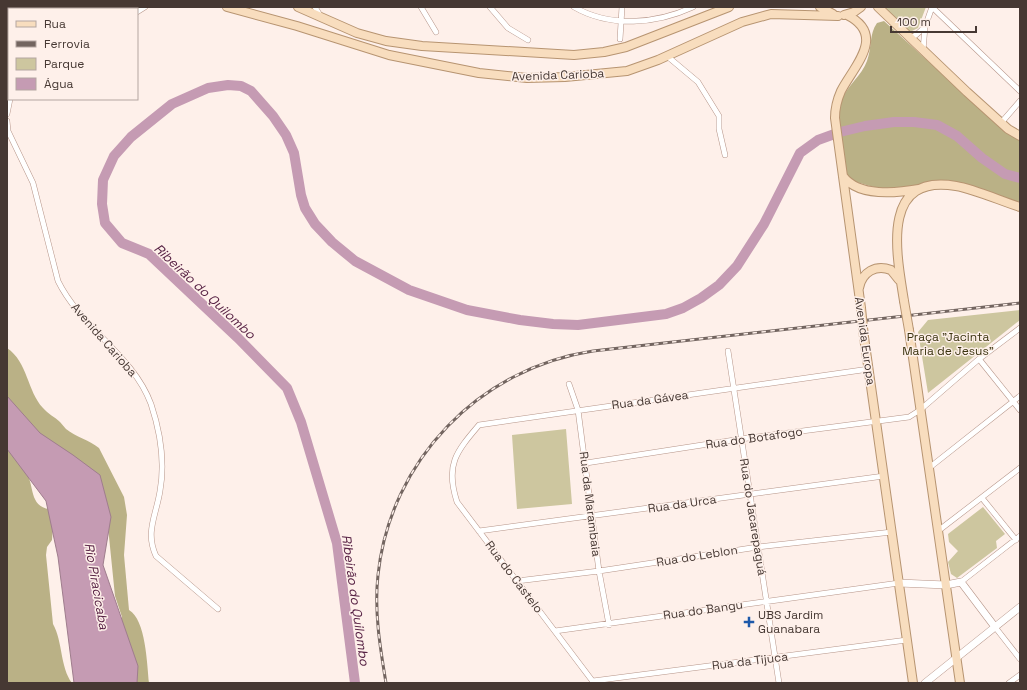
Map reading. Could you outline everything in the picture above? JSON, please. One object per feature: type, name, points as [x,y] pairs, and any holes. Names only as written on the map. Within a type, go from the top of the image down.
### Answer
[{"type":"main road","name":"Avenida Carioba","points":[[227,7],[304,28],[389,55],[504,76],[565,77],[627,71],[667,56],[756,17],[771,14],[843,15]]},
{"type":"main road","name":"Avenida Carioba","points":[[298,7],[368,37],[398,43],[574,55],[604,52],[632,46],[729,7]]},
{"type":"main road","name":"Avenida Europa","points":[[820,7],[829,13],[843,15],[861,23],[865,40],[858,66],[842,90],[836,103],[835,127],[913,683]]},
{"type":"main road","points":[[843,15],[861,7]]},
{"type":"main road","points":[[878,7],[1001,123],[1020,136]]},
{"type":"main road","points":[[843,176],[855,186],[884,193],[899,193],[940,184],[957,186],[1020,207]]},
{"type":"main road","points":[[924,188],[910,197],[900,212],[897,225],[897,244],[960,683]]},
{"type":"main road","points":[[858,291],[860,282],[867,272],[881,268],[886,268],[895,273],[903,290]]},
{"type":"street","points":[[315,7],[321,17]]},
{"type":"street","points":[[421,7],[436,32]]},
{"type":"street","points":[[490,7],[508,28],[528,40]]},
{"type":"street","points":[[574,7],[598,17],[621,21],[648,21],[675,15],[693,7]]},
{"type":"street","points":[[620,39],[622,7]]},
{"type":"street","points":[[923,50],[925,27],[932,7],[1020,92]]},
{"type":"street","points":[[910,38],[925,27]]},
{"type":"street","points":[[667,56],[698,82],[719,116],[719,128],[725,156]]},
{"type":"street","points":[[7,114],[10,100]]},
{"type":"street","points":[[1001,123],[1020,101]]},
{"type":"street","name":"Avenida Carioba","points":[[7,121],[8,132],[34,183],[58,281],[65,295],[87,322],[137,376],[150,404],[158,428],[162,460],[160,490],[150,532],[150,544],[156,556],[218,609]]},
{"type":"street","name":"Rua do Botafogo","points":[[586,463],[741,439],[909,417],[920,410],[979,359],[1020,328]]},
{"type":"street","name":"Rua do Jacarepaguá","points":[[728,351],[779,683]]},
{"type":"street","points":[[979,359],[1020,410]]},
{"type":"street","name":"Rua da Gávea","points":[[453,464],[457,452],[479,425],[869,369]]},
{"type":"street","name":"Rua da Marambaia","points":[[569,384],[578,410],[586,463],[591,517],[609,624]]},
{"type":"street","points":[[929,468],[1020,396]]},
{"type":"street","name":"Rua do Castelo","points":[[453,464],[452,488],[457,502],[593,682]]},
{"type":"street","points":[[938,531],[1020,468]]},
{"type":"street","name":"Rua da Urca","points":[[479,531],[884,476]]},
{"type":"street","points":[[899,583],[946,585],[961,582],[1018,538],[982,498]]},
{"type":"street","name":"Rua do Leblon","points":[[517,581],[599,571],[758,547],[892,532]]},
{"type":"street","points":[[961,582],[1020,659]]},
{"type":"street","name":"Rua do Bangu","points":[[555,632],[899,583]]},
{"type":"street","points":[[925,683],[1020,607]]},
{"type":"street","name":"Rua da Tijuca","points":[[593,682],[907,640]]},
{"type":"street","points":[[1009,683],[1020,675]]},
{"type":"green space","points":[[882,7],[926,7],[918,28],[910,32]]},
{"type":"green space","name":"Praça \"Jacinta Maria de Jesus\"","points":[[1020,310],[1020,320],[928,393],[918,332],[928,320]]},
{"type":"green space","points":[[566,429],[572,504],[517,509],[512,435]]},
{"type":"green space","points":[[983,507],[1005,534],[996,541],[997,548],[957,578],[951,574],[948,562],[958,551],[949,542],[948,534]]},
{"type":"shaded area","points":[[884,21],[1006,132],[1020,140],[1020,203],[958,183],[939,181],[905,189],[877,188],[853,181],[847,175],[840,136],[840,106],[848,89],[865,66],[870,51],[874,27],[877,23]]},
{"type":"shaded area","points":[[7,348],[19,361],[38,401],[43,408],[70,432],[99,448],[124,497],[127,515],[124,555],[129,610],[135,615],[142,632],[145,643],[149,683],[128,683],[120,624],[122,617],[115,596],[106,507],[47,441],[7,404]]},
{"type":"shaded area","points":[[7,441],[27,473],[34,497],[37,502],[40,506],[46,509],[54,510],[52,540],[47,547],[46,555],[53,624],[65,670],[72,683],[7,683]]},
{"type":"water","name":"Rio Piracicaba","points":[[7,396],[40,433],[100,475],[111,517],[103,565],[138,666],[137,683],[74,683],[58,557],[46,501],[7,449]]},
{"type":"waterway","name":"Ribeirão do Quilombo","points":[[355,683],[337,543],[301,422],[287,388],[238,338],[149,254],[122,243],[105,223],[102,204],[103,180],[114,156],[131,137],[172,104],[208,88],[228,85],[241,86],[251,91],[273,116],[286,135],[294,153],[301,195],[305,208],[315,224],[332,242],[355,261],[409,290],[467,310],[520,320],[553,324],[578,325],[666,314],[683,308],[701,298],[719,285],[737,266],[764,224],[800,153],[818,140],[840,132],[865,126],[894,122],[914,122],[937,125],[957,136],[982,158],[1005,174],[1020,178]]},
{"type":"railway","points":[[386,683],[377,616],[378,575],[386,533],[401,494],[422,458],[448,426],[478,399],[513,377],[552,361],[593,351],[1020,303]]},
{"type":"place","name":"UBS Jardim Guanabara","points":[[749,622]]}]
